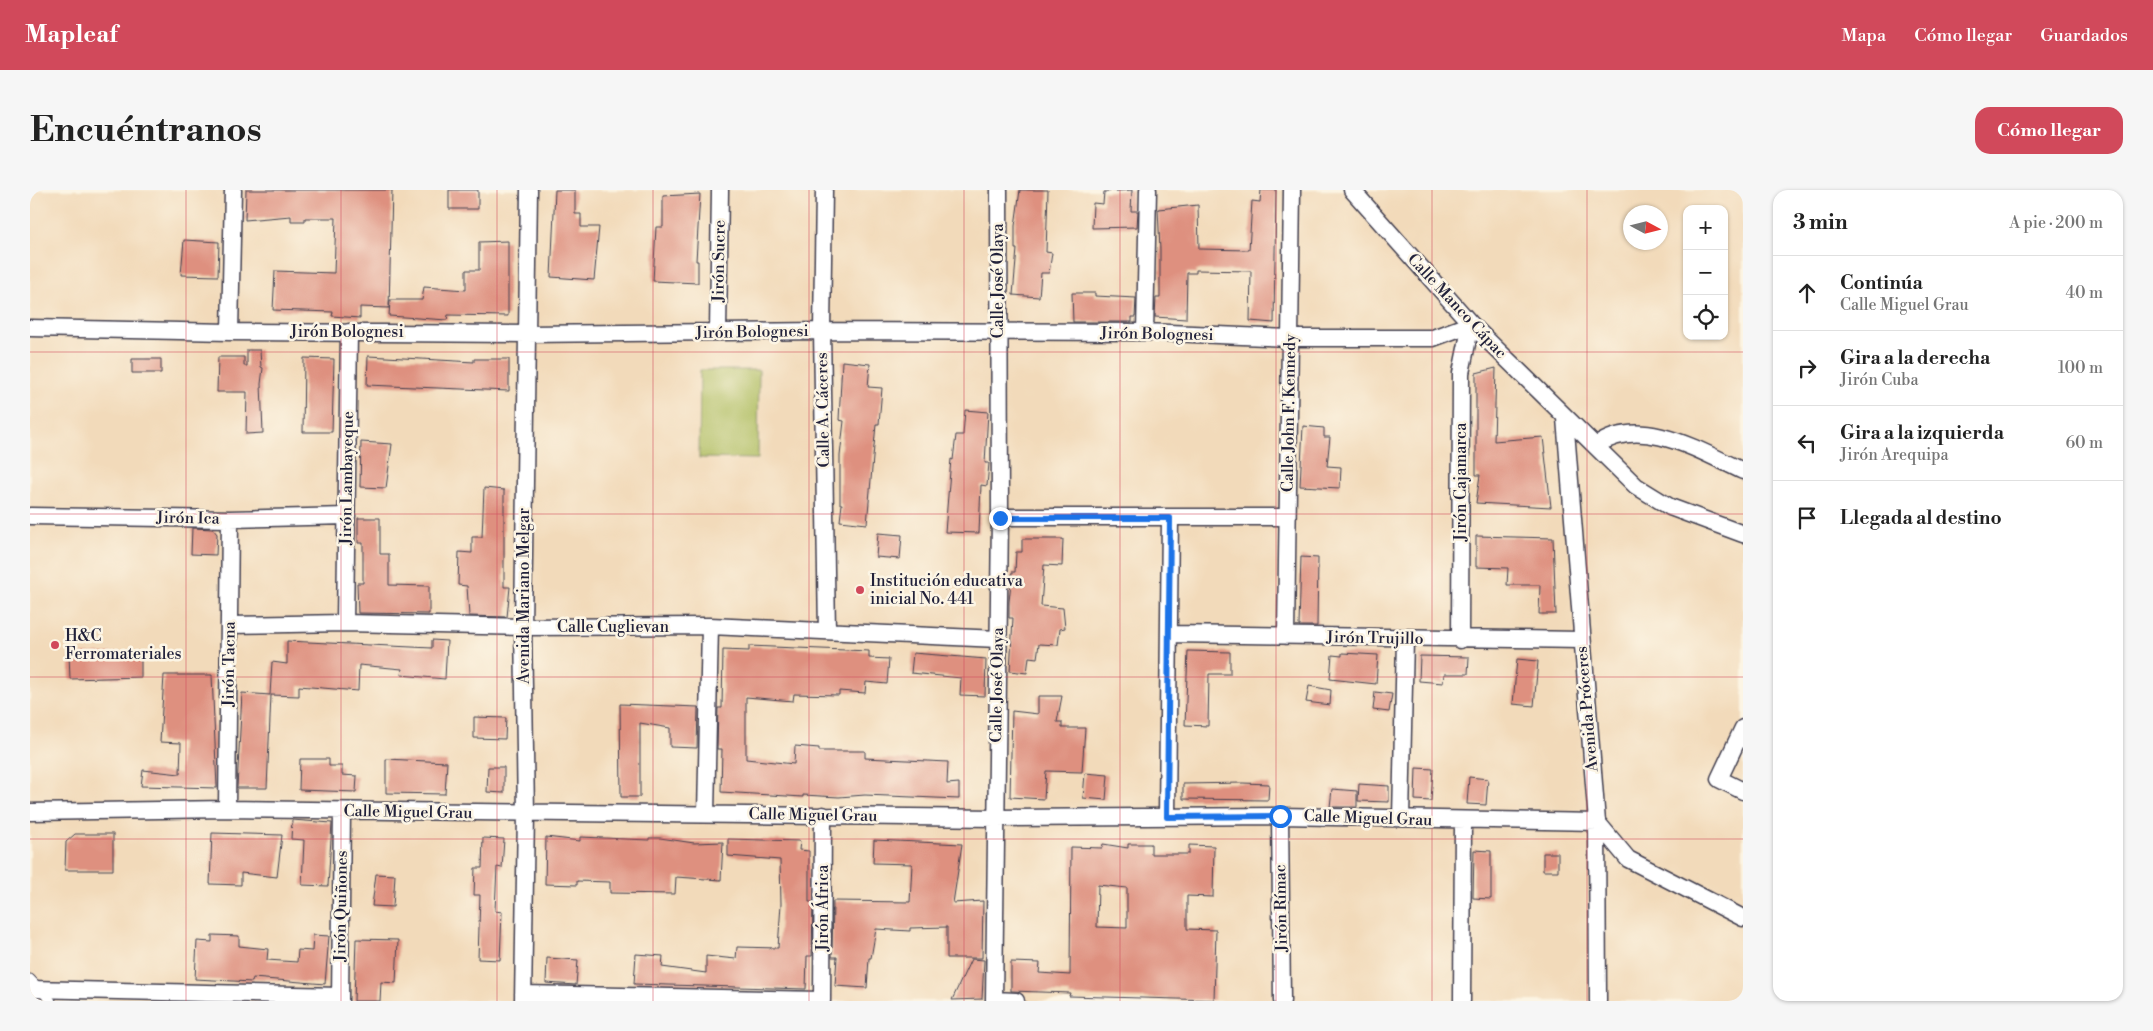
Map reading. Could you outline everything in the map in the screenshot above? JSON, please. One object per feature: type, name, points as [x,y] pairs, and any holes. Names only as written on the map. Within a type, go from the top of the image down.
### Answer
[{"type":"street","points":[[230,332],[233,190]]},
{"type":"street","name":"Avenida Mariano Melgar","points":[[523,998],[526,813],[523,627],[529,190]]},
{"type":"street","name":"Jirón Sucre","points":[[718,332],[720,190]]},
{"type":"street","name":"Calle A. Cáceres","points":[[824,190],[822,331],[827,630]]},
{"type":"street","name":"Calle José Olaya","points":[[994,1000],[1000,518],[999,190]]},
{"type":"street","points":[[1145,332],[1148,190]]},
{"type":"street","name":"Calle John F. Kennedy","points":[[1286,636],[1292,190]]},
{"type":"street","name":"Calle Manco Cápac","points":[[1352,190],[1471,324],[1620,471],[1652,497],[1670,507],[1743,534]]},
{"type":"street","name":"Jirón Bolognesi","points":[[30,328],[230,332],[527,334],[822,331],[998,334],[1145,332],[1290,338],[1433,338],[1471,324]]},
{"type":"street","name":"Jirón Cajamarca","points":[[1460,640],[1461,373],[1471,324]]},
{"type":"street","name":"Jirón Lambayeque","points":[[345,623],[349,332]]},
{"type":"street","name":"Avenida Próceres","points":[[1565,418],[1596,822],[1598,1001]]},
{"type":"street","points":[[1596,446],[1613,436],[1641,433],[1680,444],[1743,471]]},
{"type":"street","name":"Jirón Ica","points":[[30,516],[230,519],[347,516]]},
{"type":"street","points":[[1000,518],[1287,517]]},
{"type":"street","points":[[1167,817],[1170,518]]},
{"type":"street","name":"Jirón Tacna","points":[[227,809],[230,519]]},
{"type":"street","name":"Calle Cuglievan","points":[[229,625],[345,623],[523,627],[710,626],[998,639]]},
{"type":"street","points":[[706,814],[710,626]]},
{"type":"street","name":"Jirón Trujillo","points":[[1170,634],[1460,640],[1581,640]]},
{"type":"street","points":[[1401,818],[1406,639]]},
{"type":"street","points":[[1743,728],[1719,779],[1743,791]]},
{"type":"street","name":"Calle Miguel Grau","points":[[30,812],[227,809],[996,818],[1280,816],[1463,821],[1596,822]]},
{"type":"street","name":"Jirón Quiñones","points":[[340,998],[342,811]]},
{"type":"street","name":"Jirón África","points":[[822,1001],[823,815]]},
{"type":"street","name":"Jirón Rímac","points":[[1280,816],[1282,1001]]},
{"type":"street","points":[[1462,1001],[1463,821]]},
{"type":"street","points":[[1596,822],[1628,859],[1743,918]]},
{"type":"street","points":[[33,986],[224,996],[340,998]]},
{"type":"street","points":[[523,998],[822,1001]]},
{"type":"street","points":[[994,1000],[1016,1001]]},
{"type":"lane","points":[[33,986],[51,1001]]},
{"type":"green space","points":[[700,370],[759,370],[758,459],[699,458]]},
{"type":"building","points":[[246,190],[392,190],[389,308],[360,307],[360,318],[332,316],[333,312],[273,310],[275,271],[334,273],[336,218],[305,218],[305,221],[291,221],[291,216],[245,220]]},
{"type":"building","points":[[449,190],[478,190],[478,209],[449,209]]},
{"type":"building","points":[[555,190],[575,190],[575,214],[581,214],[581,227],[599,227],[594,280],[551,277]]},
{"type":"building","points":[[1020,190],[1048,190],[1046,252],[1052,253],[1049,273],[1041,273],[1039,297],[1013,295],[1017,249],[1015,249],[1015,226]]},
{"type":"building","points":[[1132,190],[1131,211],[1138,211],[1137,227],[1092,228],[1093,203],[1103,204],[1104,192]]},
{"type":"building","points":[[1261,190],[1276,190],[1274,323],[1250,321],[1251,271],[1196,270],[1196,273],[1187,273],[1186,319],[1155,317],[1156,298],[1160,298],[1158,209],[1198,205],[1199,249],[1249,250],[1252,201],[1260,202]]},
{"type":"building","points":[[700,194],[696,261],[698,261],[698,283],[653,281],[656,227],[663,227],[663,196]]},
{"type":"building","points":[[184,240],[219,242],[218,276],[181,275]]},
{"type":"building","points":[[508,241],[508,316],[448,315],[447,320],[389,316],[390,300],[422,300],[424,287],[466,290],[466,270],[479,270],[479,242]]},
{"type":"building","points":[[1072,293],[1095,293],[1095,296],[1136,298],[1135,317],[1132,317],[1132,322],[1073,322]]},
{"type":"building","points":[[247,350],[260,350],[261,367],[263,368],[261,384],[263,433],[246,434],[247,392],[217,392],[218,357],[244,357],[244,366],[247,366]]},
{"type":"building","points":[[368,356],[474,362],[474,359],[509,359],[509,391],[367,385]]},
{"type":"building","points":[[304,358],[334,359],[332,432],[303,432]]},
{"type":"building","points":[[132,359],[161,359],[161,373],[132,373]]},
{"type":"building","points":[[842,361],[870,364],[868,387],[882,388],[879,424],[876,424],[867,524],[840,521],[842,504],[840,504],[840,456],[844,421],[839,420]]},
{"type":"building","points":[[1496,368],[1494,441],[1543,437],[1551,507],[1476,503],[1480,475],[1476,475],[1476,373]]},
{"type":"building","points":[[965,410],[988,412],[985,463],[989,463],[987,486],[981,485],[979,533],[945,532],[951,459],[953,460],[956,435],[963,435]]},
{"type":"building","points":[[1303,426],[1324,428],[1324,437],[1330,437],[1327,466],[1341,467],[1340,488],[1300,486]]},
{"type":"building","points":[[361,442],[392,444],[386,488],[360,487]]},
{"type":"building","points":[[484,488],[504,490],[504,587],[510,587],[507,617],[469,616],[467,586],[458,585],[459,552],[472,553],[472,537],[482,537]]},
{"type":"building","points":[[358,518],[380,518],[380,554],[389,554],[389,585],[429,586],[429,614],[358,613],[357,583],[363,583],[363,543],[358,543]]},
{"type":"building","points":[[192,528],[213,529],[217,534],[216,555],[191,554]]},
{"type":"building","points":[[878,533],[902,535],[900,559],[876,557]]},
{"type":"building","points":[[1476,536],[1553,538],[1556,614],[1539,614],[1540,585],[1507,585],[1508,568],[1476,567]]},
{"type":"building","points":[[1022,539],[1063,539],[1062,566],[1044,565],[1041,606],[1063,608],[1065,628],[1060,629],[1058,645],[1039,644],[1037,658],[1029,657],[1027,673],[1010,671],[1013,618],[1009,618],[1009,602],[1012,572],[1015,572],[1016,552],[1022,552]]},
{"type":"building","points":[[1301,557],[1318,558],[1317,626],[1299,626]]},
{"type":"building","points":[[432,640],[447,641],[445,679],[401,675],[402,669],[359,665],[358,691],[299,686],[299,696],[271,695],[267,788],[237,788],[242,693],[270,695],[272,662],[287,664],[287,641],[432,648]]},
{"type":"building","points":[[749,646],[869,651],[869,658],[889,659],[887,684],[866,682],[865,693],[839,691],[839,695],[794,694],[793,701],[746,697],[746,759],[794,764],[795,746],[819,748],[819,751],[865,751],[865,758],[948,762],[947,784],[959,783],[959,799],[865,795],[839,797],[803,795],[803,797],[721,792],[722,749],[717,749],[718,708],[722,708],[723,650],[749,651]]},
{"type":"building","points":[[1188,651],[1230,652],[1230,674],[1209,674],[1208,726],[1185,725]]},
{"type":"building","points":[[141,652],[141,677],[70,679],[69,654]]},
{"type":"building","points":[[913,653],[986,659],[985,696],[960,695],[961,678],[911,673]]},
{"type":"building","points":[[1342,653],[1378,655],[1376,684],[1330,679],[1332,655],[1342,656]]},
{"type":"building","points":[[1420,656],[1469,657],[1468,674],[1444,674],[1443,683],[1419,681]]},
{"type":"building","points":[[1517,659],[1538,661],[1534,706],[1513,704]]},
{"type":"building","points":[[164,675],[212,675],[217,788],[141,786],[143,770],[180,774],[181,743],[160,742]]},
{"type":"building","points":[[1309,686],[1331,690],[1330,705],[1306,702]]},
{"type":"building","points":[[1375,692],[1392,694],[1389,712],[1373,710]]},
{"type":"building","points":[[1038,696],[1062,696],[1057,722],[1062,722],[1062,728],[1085,728],[1082,772],[1046,771],[1044,799],[1010,797],[1012,711],[1038,714]]},
{"type":"building","points":[[620,704],[698,707],[697,748],[670,747],[670,728],[640,723],[640,797],[621,797]]},
{"type":"building","points":[[474,717],[506,718],[505,739],[474,738]]},
{"type":"building","points":[[300,759],[329,759],[329,766],[342,766],[342,775],[357,776],[356,792],[299,790]]},
{"type":"building","points":[[386,759],[447,762],[445,794],[386,793]]},
{"type":"building","points":[[488,767],[504,767],[504,793],[487,792]]},
{"type":"building","points":[[1416,768],[1433,769],[1431,801],[1415,800]]},
{"type":"building","points":[[1085,773],[1108,775],[1106,800],[1083,798]]},
{"type":"building","points":[[1469,777],[1488,779],[1486,805],[1467,804]]},
{"type":"building","points":[[1183,784],[1269,784],[1268,800],[1183,799]]},
{"type":"building","points":[[1359,784],[1389,786],[1389,802],[1358,801]]},
{"type":"building","points":[[1332,789],[1357,791],[1357,807],[1330,807]]},
{"type":"building","points":[[292,820],[332,823],[328,886],[302,885],[304,840],[291,839]]},
{"type":"building","points":[[212,833],[282,835],[277,877],[241,873],[241,885],[210,884]]},
{"type":"building","points":[[75,834],[113,834],[113,870],[65,870],[66,842]]},
{"type":"building","points":[[546,837],[580,841],[580,837],[649,840],[649,838],[660,838],[694,843],[723,842],[721,880],[676,877],[675,894],[610,893],[610,882],[577,881],[577,885],[545,884]]},
{"type":"building","points":[[483,838],[504,839],[502,868],[497,867],[495,911],[502,912],[500,960],[478,959],[480,895],[474,895],[475,868],[482,868]]},
{"type":"building","points":[[728,839],[800,841],[799,850],[809,851],[809,902],[813,902],[812,956],[807,956],[806,989],[634,984],[636,954],[663,956],[662,967],[706,973],[706,956],[736,959],[737,947],[778,948],[781,904],[780,860],[728,856]]},
{"type":"building","points":[[874,840],[962,844],[953,903],[983,901],[982,958],[947,958],[947,927],[910,928],[910,931],[876,929],[871,958],[869,958],[867,988],[835,986],[837,957],[832,957],[833,901],[910,902],[912,864],[873,863]]},
{"type":"building","points":[[1103,844],[1128,848],[1128,844],[1151,844],[1151,854],[1189,854],[1189,845],[1214,846],[1213,897],[1187,896],[1187,929],[1216,930],[1214,1000],[1069,996],[1070,993],[1011,991],[1011,962],[1040,963],[1039,973],[1070,975],[1071,847],[1102,848]],"holes":[[[1098,885],[1127,888],[1127,928],[1097,927]]]},
{"type":"building","points":[[1474,850],[1491,851],[1491,899],[1473,898]]},
{"type":"building","points":[[1543,853],[1558,853],[1558,871],[1543,871]]},
{"type":"building","points":[[376,874],[395,875],[393,907],[372,906]]},
{"type":"building","points":[[212,935],[239,936],[239,946],[268,949],[267,960],[297,962],[298,950],[312,951],[313,935],[329,936],[325,984],[253,978],[252,982],[195,979],[197,941],[212,942]]},
{"type":"building","points":[[356,939],[398,940],[396,983],[381,982],[380,1001],[354,1001]]},
{"type":"building","points":[[547,958],[578,960],[576,985],[546,983]]},
{"type":"building","points":[[971,959],[984,960],[982,999],[952,1000]]},
{"type":"place","name":"Institución educativa inicial No. 441","points":[[860,590]]},
{"type":"place","name":"H&C Ferromateriales","points":[[55,645]]},
{"type":"route","points":[[1000,518],[1170,518],[1167,817],[1280,816]]}]
